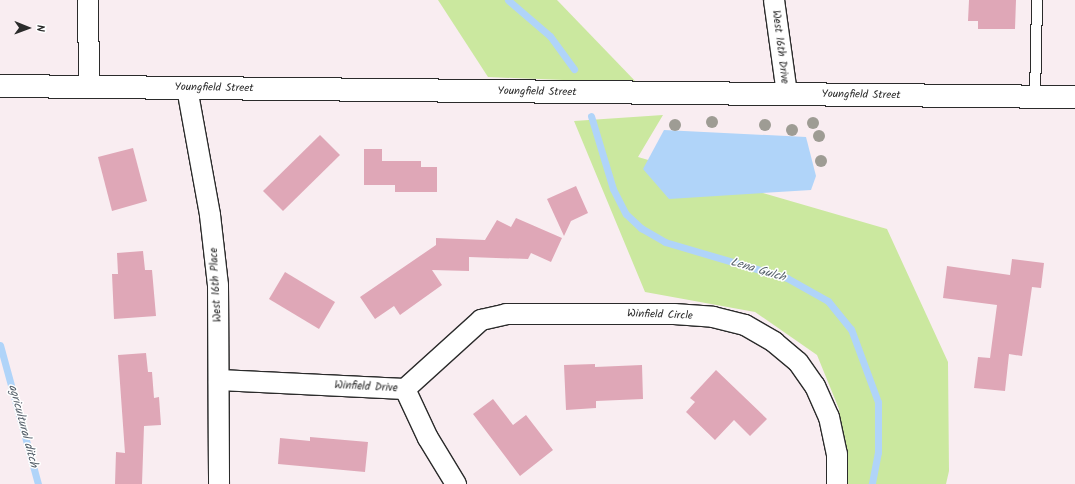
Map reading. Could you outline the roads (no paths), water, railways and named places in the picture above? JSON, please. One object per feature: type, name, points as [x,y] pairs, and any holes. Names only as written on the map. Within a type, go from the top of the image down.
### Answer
[{"type":"street","points":[[88,0],[89,87]]},
{"type":"street","name":"West 16th Drive","points":[[774,0],[787,94]]},
{"type":"street","name":"Youngfield Street","points":[[0,86],[1075,97]]},
{"type":"street","name":"West 16th Place","points":[[187,88],[210,214],[218,285],[219,484]]},
{"type":"street","name":"Winfield Circle","points":[[405,389],[482,320],[506,314],[650,314],[713,317],[745,325],[774,342],[798,362],[815,386],[829,417],[837,454],[837,484]]},
{"type":"street","name":"Winfield Drive","points":[[219,380],[405,389],[428,438],[456,484]]},
{"type":"lane","points":[[1034,96],[1037,0]]},
{"type":"water","points":[[664,130],[806,137],[816,176],[811,190],[669,199],[643,169]]},
{"type":"waterway","name":"Lena Gulch","points":[[508,0],[550,36],[574,69]]},
{"type":"waterway","name":"Lena Gulch","points":[[591,116],[613,189],[626,214],[641,228],[665,242],[787,278],[828,301],[851,329],[878,402],[878,452],[872,484]]},
{"type":"waterway","name":"agricultural ditch","points":[[0,345],[38,484]]}]
